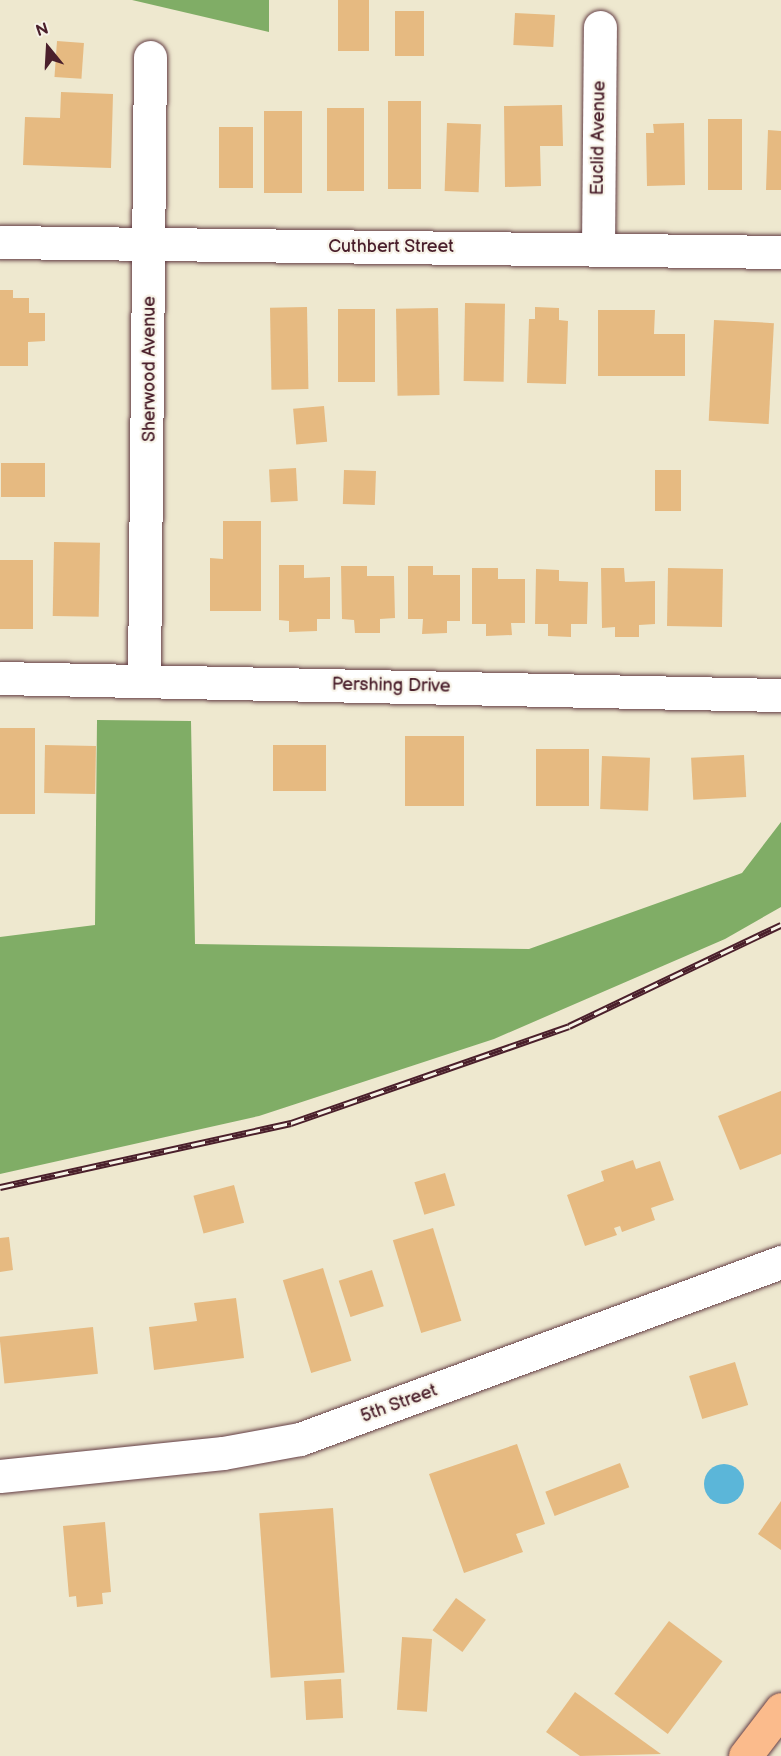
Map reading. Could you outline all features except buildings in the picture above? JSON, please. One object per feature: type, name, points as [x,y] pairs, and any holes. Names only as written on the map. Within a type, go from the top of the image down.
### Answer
[{"type":"main road","points":[[745,1756],[781,1709]]},
{"type":"street","name":"Euclid Avenue","points":[[598,249],[600,27]]},
{"type":"street","name":"Sherwood Avenue","points":[[144,680],[150,245],[150,57]]},
{"type":"street","name":"Cuthbert Street","points":[[0,242],[781,252]]},
{"type":"street","name":"Pershing Drive","points":[[0,678],[781,694]]},
{"type":"street","name":"5th Street","points":[[0,1476],[223,1453],[300,1439],[781,1262]]},
{"type":"green space","points":[[132,0],[269,0],[269,32]]},
{"type":"green space","points":[[97,720],[191,721],[195,944],[529,949],[742,873],[781,822],[781,907],[725,939],[494,1039],[259,1116],[0,1174],[0,937],[95,925]]},
{"type":"water","points":[[724,1464],[732,1465],[738,1470],[743,1476],[743,1492],[738,1498],[732,1503],[724,1504],[716,1503],[710,1498],[705,1492],[704,1484],[705,1476],[710,1470],[716,1465]]},
{"type":"railway","points":[[0,1187],[291,1123],[569,1026],[781,925]]}]
